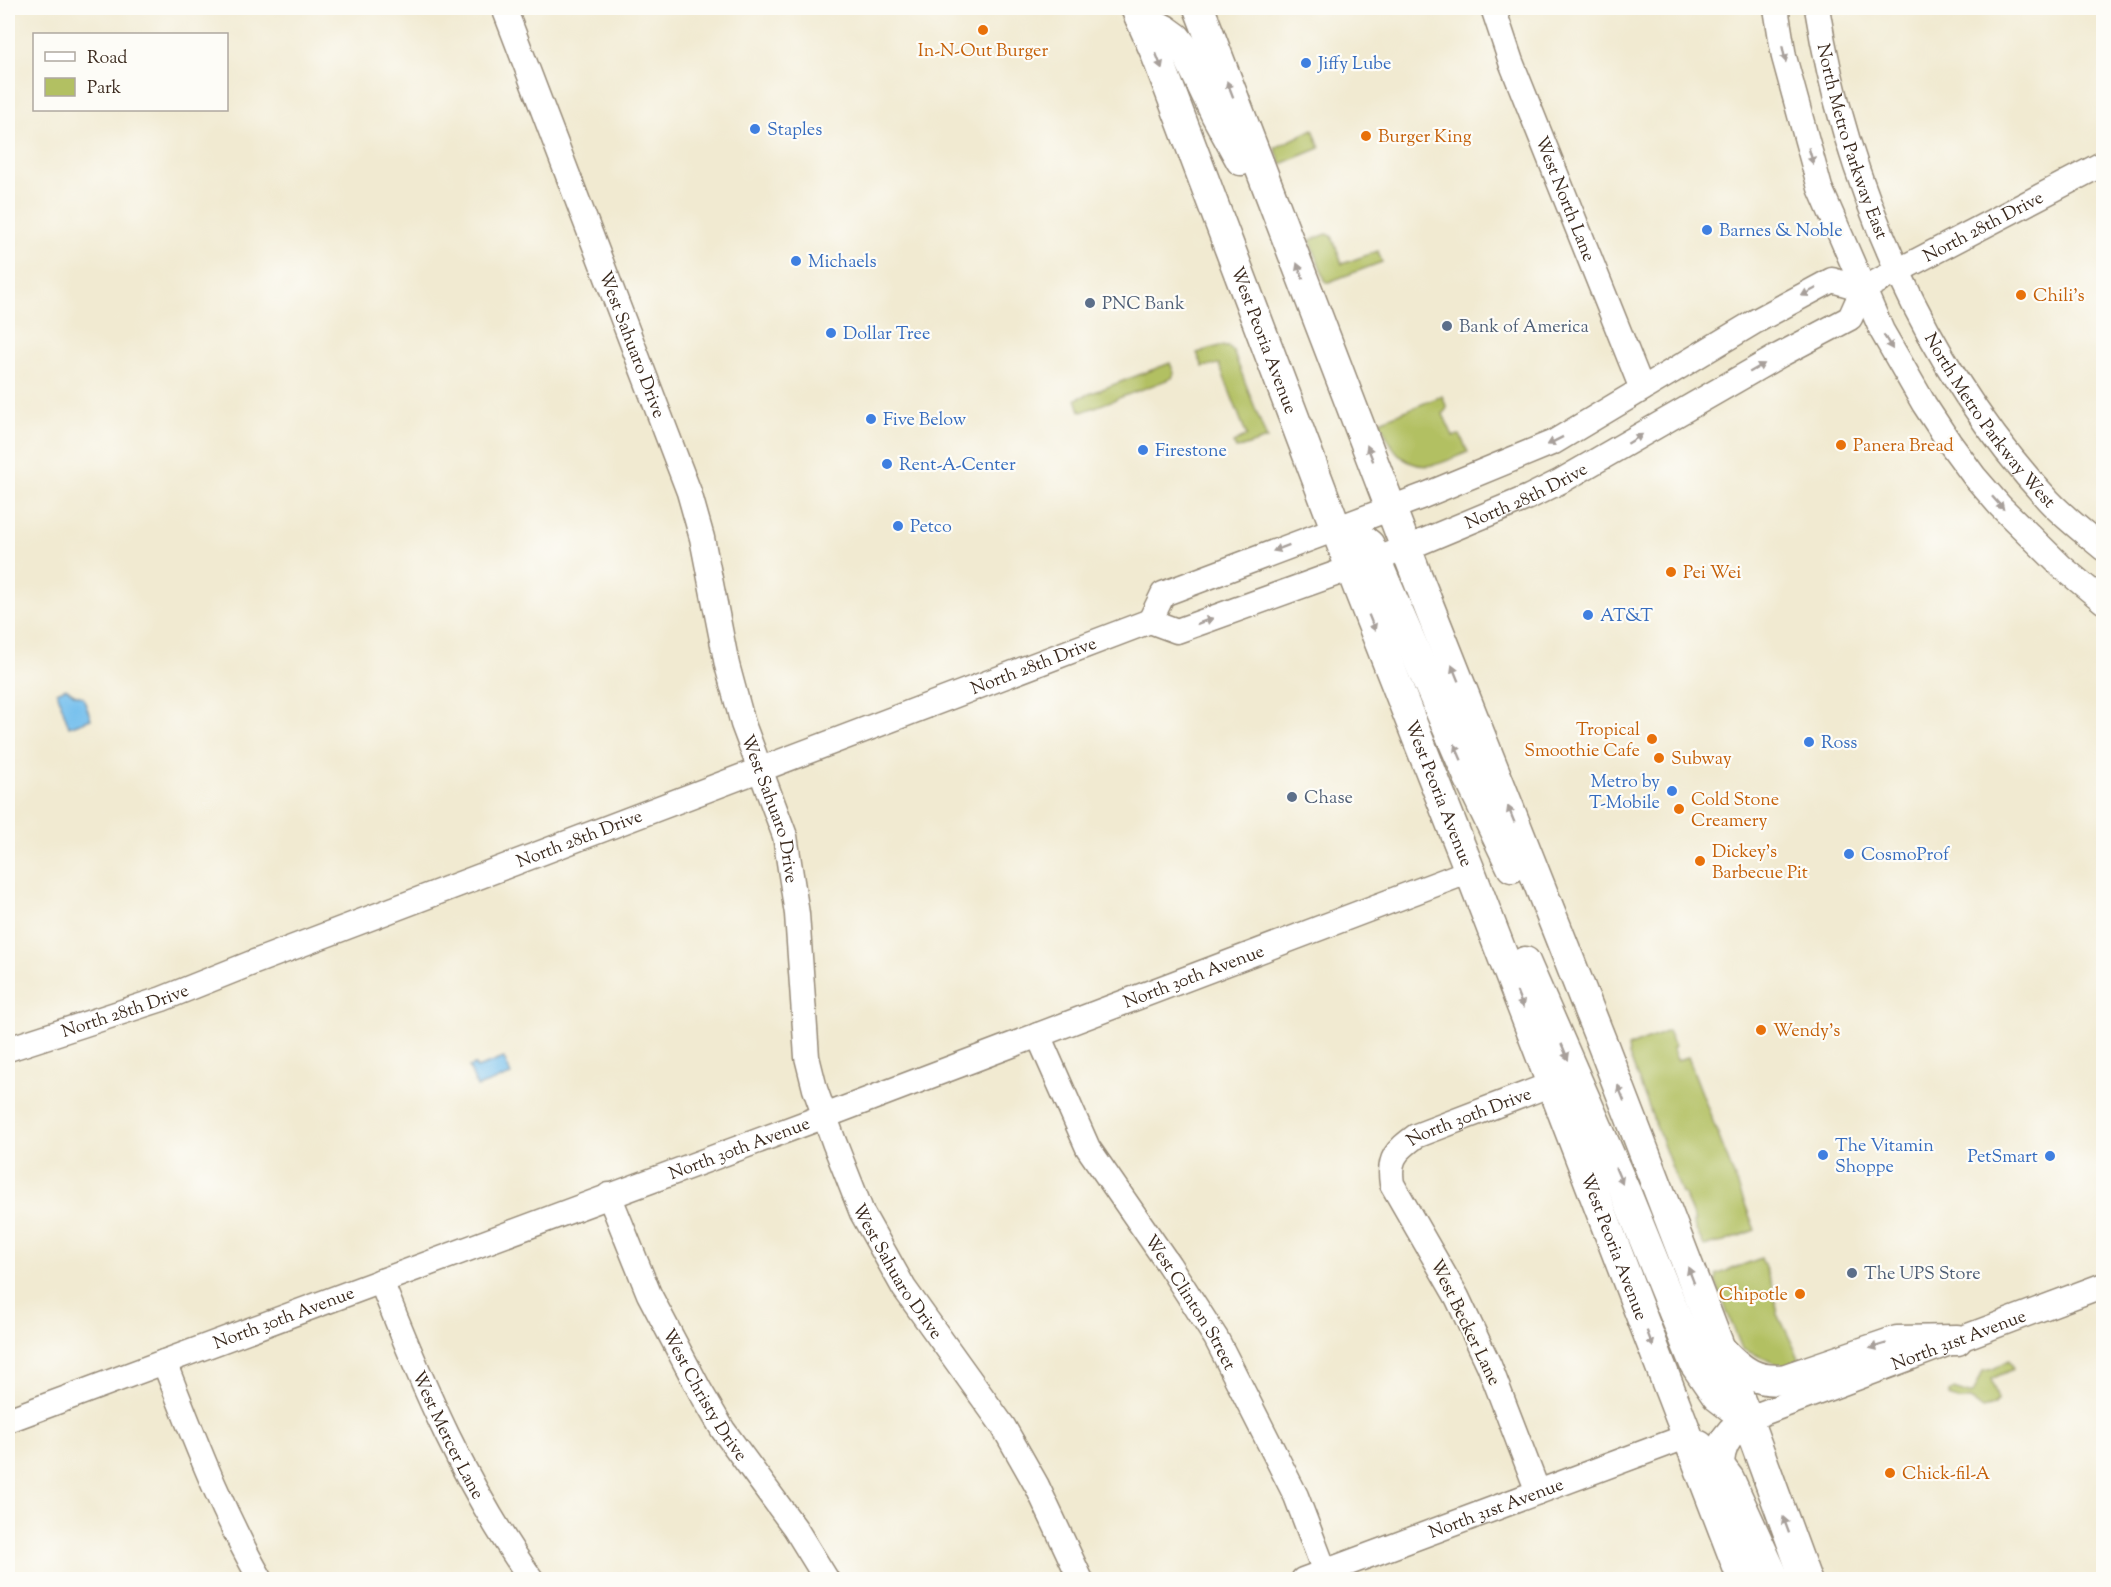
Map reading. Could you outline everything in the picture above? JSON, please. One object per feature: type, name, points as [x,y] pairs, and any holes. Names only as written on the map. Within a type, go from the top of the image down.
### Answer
[{"type":"main road","points":[[1181,8],[1188,8]]},
{"type":"main road","points":[[1199,8],[1391,508],[1720,1349],[1806,1580]]},
{"type":"main road","points":[[1138,12],[1176,38],[1186,51],[1250,178],[1283,225]]},
{"type":"main road","name":"West Peoria Avenue","points":[[1138,12],[1155,51],[1336,528]]},
{"type":"main road","points":[[1336,528],[1359,537],[1369,545],[1364,564],[1541,922],[1573,971]]},
{"type":"main road","name":"West Peoria Avenue","points":[[1364,564],[1470,871],[1737,1566]]},
{"type":"main road","points":[[1470,871],[1488,891],[1527,964],[1625,1191],[1687,1346],[1704,1379],[1716,1396],[1747,1419]]},
{"type":"main road","points":[[1720,1349],[1747,1373],[1759,1379],[1771,1381],[1786,1379],[1897,1341],[1957,1340]]},
{"type":"main road","points":[[1720,1349],[1722,1369],[1716,1396],[1700,1427],[1688,1436],[1718,1464],[1730,1479],[1775,1580]]},
{"type":"main road","points":[[1737,1566],[1721,1503],[1718,1464],[1720,1450],[1726,1439],[1735,1427],[1747,1419]]},
{"type":"street","name":"West Sahuaro Drive","points":[[504,8],[689,492],[702,538],[728,664],[744,724],[785,836],[798,914],[807,1057],[825,1116],[862,1213],[898,1279],[1003,1426],[1037,1486],[1081,1580]]},
{"type":"street","name":"West North Lane","points":[[1493,8],[1511,62],[1642,389]]},
{"type":"street","points":[[1776,8],[1784,57],[1820,188],[1882,331],[1949,442],[2000,506],[2062,567],[2103,602]]},
{"type":"street","name":"North Metro Parkway East","points":[[1817,8],[1834,86],[1860,179],[1899,271]]},
{"type":"street","name":"North 28th Drive","points":[[8,1049],[162,999],[242,966],[1150,621],[1177,631],[1407,548],[1529,497],[1620,449],[1771,360],[1850,318],[1863,289],[2103,163]]},
{"type":"street","name":"North Metro Parkway West","points":[[1899,271],[1933,340],[1980,416],[2050,503],[2103,549]]},
{"type":"street","name":"North 28th Drive","points":[[1150,621],[1163,594],[1500,466],[1554,442],[1606,413],[1756,321],[1832,280],[1863,289]]},
{"type":"street","name":"North 30th Avenue","points":[[8,1420],[825,1116],[1470,871]]},
{"type":"street","name":"West Clinton Street","points":[[1038,1035],[1088,1148],[1169,1265],[1216,1338],[1296,1496],[1327,1575]]},
{"type":"street","name":"North 30th Drive","points":[[1393,1157],[1403,1145],[1416,1136],[1552,1084]]},
{"type":"street","name":"West Becker Lane","points":[[1393,1157],[1390,1170],[1392,1184],[1456,1297],[1489,1365],[1538,1492]]},
{"type":"street","name":"West Christy Drive","points":[[609,1195],[649,1294],[699,1389],[723,1430],[795,1528],[827,1580]]},
{"type":"street","name":"West Mercer Lane","points":[[381,1281],[423,1386],[458,1458],[513,1553],[532,1580]]},
{"type":"street","name":"North 31st Avenue","points":[[1747,1419],[2103,1285]]},
{"type":"street","points":[[164,1362],[200,1453],[248,1558],[261,1580]]},
{"type":"street","name":"North 31st Avenue","points":[[1303,1580],[1327,1575],[1688,1436]]},
{"type":"green space","points":[[1313,129],[1320,148],[1281,164],[1275,148]]},
{"type":"green space","points":[[1327,234],[1332,236],[1342,264],[1378,251],[1382,262],[1326,283],[1310,240]]},
{"type":"green space","points":[[1219,346],[1228,347],[1233,351],[1267,439],[1236,449],[1233,443],[1247,436],[1219,364],[1203,367],[1197,353]]},
{"type":"green space","points":[[1170,363],[1174,373],[1172,378],[1080,411],[1076,399]]},
{"type":"green space","points":[[1442,396],[1447,408],[1443,414],[1453,436],[1460,435],[1468,452],[1433,465],[1422,466],[1405,460],[1393,447],[1380,421]]},
{"type":"green space","points":[[1668,1031],[1675,1046],[1672,1048],[1677,1060],[1688,1057],[1755,1230],[1724,1242],[1704,1246],[1694,1226],[1695,1222],[1629,1055],[1628,1047]]},
{"type":"green space","points":[[1761,1258],[1773,1288],[1778,1314],[1801,1362],[1778,1368],[1775,1363],[1742,1349],[1715,1281],[1716,1275]]},
{"type":"green space","points":[[2009,1360],[2013,1369],[1991,1379],[1998,1400],[1993,1406],[1983,1409],[1971,1400],[1958,1400],[1949,1396],[1954,1389],[1973,1394],[1983,1371],[1993,1369]]},
{"type":"water","points":[[66,688],[83,697],[91,719],[69,727],[57,692]]},
{"type":"water","points":[[504,1058],[511,1075],[477,1087],[469,1067],[475,1065],[477,1068]]},
{"type":"place","name":"In-N-Out Burger","points":[[983,30]]},
{"type":"place","name":"Jiffy Lube","points":[[1306,63]]},
{"type":"place","name":"Staples","points":[[755,129]]},
{"type":"place","name":"Burger King","points":[[1366,136]]},
{"type":"place","name":"Barnes & Noble","points":[[1707,230]]},
{"type":"place","name":"Michaels","points":[[796,261]]},
{"type":"place","name":"Chili's","points":[[2021,295]]},
{"type":"place","name":"PNC Bank","points":[[1090,303]]},
{"type":"place","name":"Bank of America","points":[[1447,326]]},
{"type":"place","name":"Dollar Tree","points":[[831,333]]},
{"type":"place","name":"Five Below","points":[[871,419]]},
{"type":"place","name":"Panera Bread","points":[[1841,445]]},
{"type":"place","name":"Firestone","points":[[1143,450]]},
{"type":"place","name":"Rent-A-Center","points":[[887,464]]},
{"type":"place","name":"Petco","points":[[898,526]]},
{"type":"place","name":"Pei Wei","points":[[1671,572]]},
{"type":"place","name":"AT&T","points":[[1588,615]]},
{"type":"place","name":"Tropical Smoothie Cafe","points":[[1652,739]]},
{"type":"place","name":"Ross","points":[[1809,742]]},
{"type":"place","name":"Subway","points":[[1659,758]]},
{"type":"place","name":"Metro by T-Mobile","points":[[1672,791]]},
{"type":"place","name":"Chase","points":[[1292,797]]},
{"type":"place","name":"Cold Stone Creamery","points":[[1679,809]]},
{"type":"place","name":"CosmoProf","points":[[1849,854]]},
{"type":"place","name":"Dickey's Barbecue Pit","points":[[1700,861]]},
{"type":"place","name":"Wendy's","points":[[1761,1030]]},
{"type":"place","name":"The Vitamin Shoppe","points":[[1823,1155]]},
{"type":"place","name":"PetSmart","points":[[2050,1156]]},
{"type":"place","name":"The UPS Store","points":[[1852,1273]]},
{"type":"place","name":"Chipotle","points":[[1800,1294]]},
{"type":"place","name":"Chick-fil-A","points":[[1890,1473]]}]
